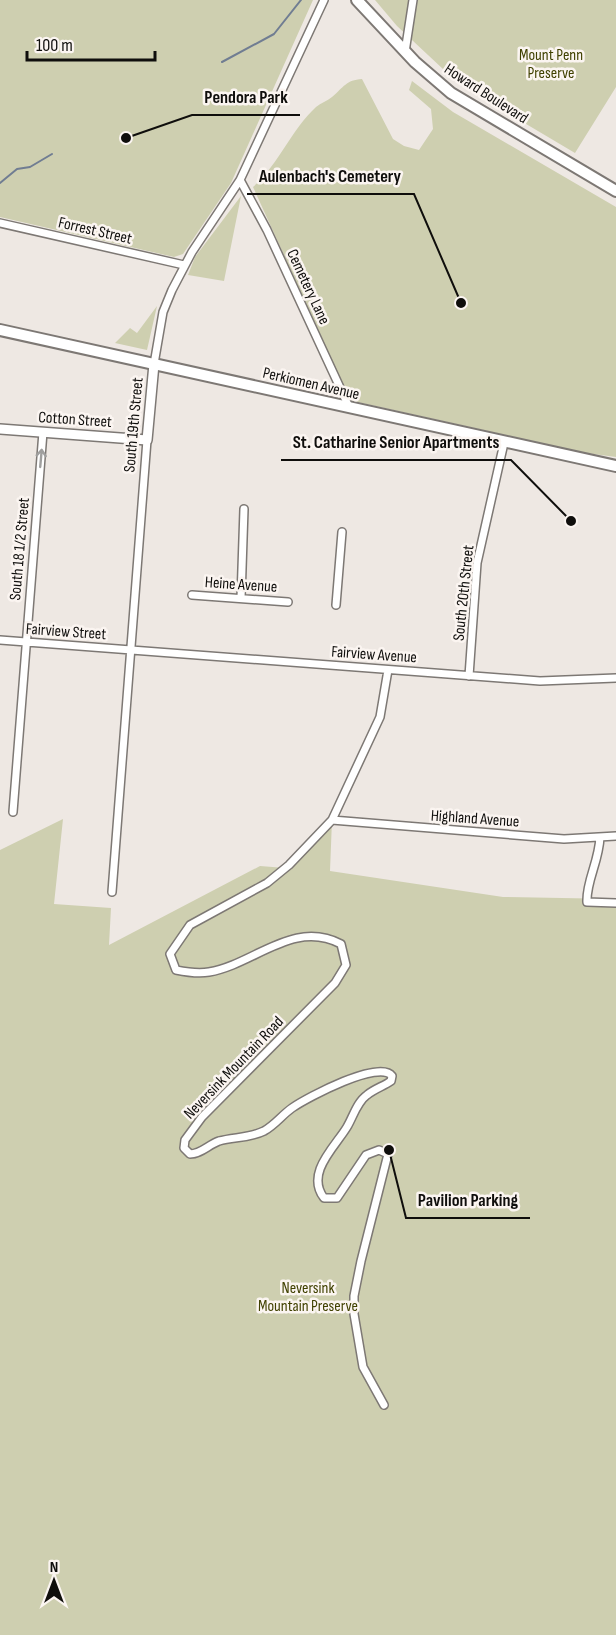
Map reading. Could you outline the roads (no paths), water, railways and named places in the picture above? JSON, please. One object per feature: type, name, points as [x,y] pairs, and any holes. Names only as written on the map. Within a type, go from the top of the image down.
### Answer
[{"type":"main road","name":"Howard Boulevard","points":[[357,0],[405,52],[451,93],[616,191]]},
{"type":"main road","name":"Perkiomen Avenue","points":[[0,330],[616,466]]},
{"type":"street","name":"South 19th Street","points":[[112,892],[147,440],[154,364],[163,312],[184,266],[240,180],[324,0]]},
{"type":"street","points":[[405,52],[413,0]]},
{"type":"street","name":"Cemetery Lane","points":[[240,180],[267,230],[349,408]]},
{"type":"street","name":"Forrest Street","points":[[0,223],[184,266]]},
{"type":"street","name":"Cotton Street","points":[[0,429],[147,440]]},
{"type":"street","name":"South 18 1/2 Street","points":[[13,812],[44,432]]},
{"type":"street","name":"South 20th Street","points":[[469,676],[477,563],[504,442]]},
{"type":"street","points":[[241,598],[244,509]]},
{"type":"street","points":[[336,605],[342,532]]},
{"type":"street","name":"Heine Avenue","points":[[192,595],[288,602]]},
{"type":"street","name":"Fairview Street","points":[[0,640],[130,650]]},
{"type":"street","name":"Fairview Avenue","points":[[130,650],[540,681],[616,678]]},
{"type":"street","points":[[332,820],[380,717],[388,670]]},
{"type":"street","name":"Highland Avenue","points":[[332,820],[564,839],[616,836]]},
{"type":"street","name":"Neversink Mountain Road","points":[[332,820],[289,865],[267,883],[190,925],[170,954],[176,970],[201,973],[218,970],[298,937],[320,936],[341,944],[346,965],[335,983],[202,1117],[184,1140],[184,1148],[190,1154],[197,1154],[218,1142],[251,1136],[272,1126],[281,1115],[316,1092],[373,1072],[384,1069],[389,1071],[392,1076],[391,1081],[366,1095],[359,1104],[337,1142],[325,1155],[319,1177],[324,1198],[337,1198],[366,1155],[379,1150],[388,1154],[361,1261],[354,1302],[357,1343],[363,1366],[384,1405]]},
{"type":"street","points":[[600,837],[598,860],[586,893],[587,902],[616,903]]},
{"type":"waterway","points":[[222,62],[274,34],[301,0]]},
{"type":"waterway","points":[[0,183],[17,169],[30,167],[52,154]]},
{"type":"place","name":"Pendora Park","points":[[126,138]]},
{"type":"place","name":"Aulenbach's Cemetery","points":[[461,303]]},
{"type":"place","name":"St. Catharine Senior Apartments","points":[[571,521]]},
{"type":"place","name":"Pavilion Parking","points":[[389,1150]]},
{"type":"park label","name":"Mount Penn Preserve","points":[[551,64]]},
{"type":"park label","name":"Neversink Mountain Preserve","points":[[308,1297]]}]
